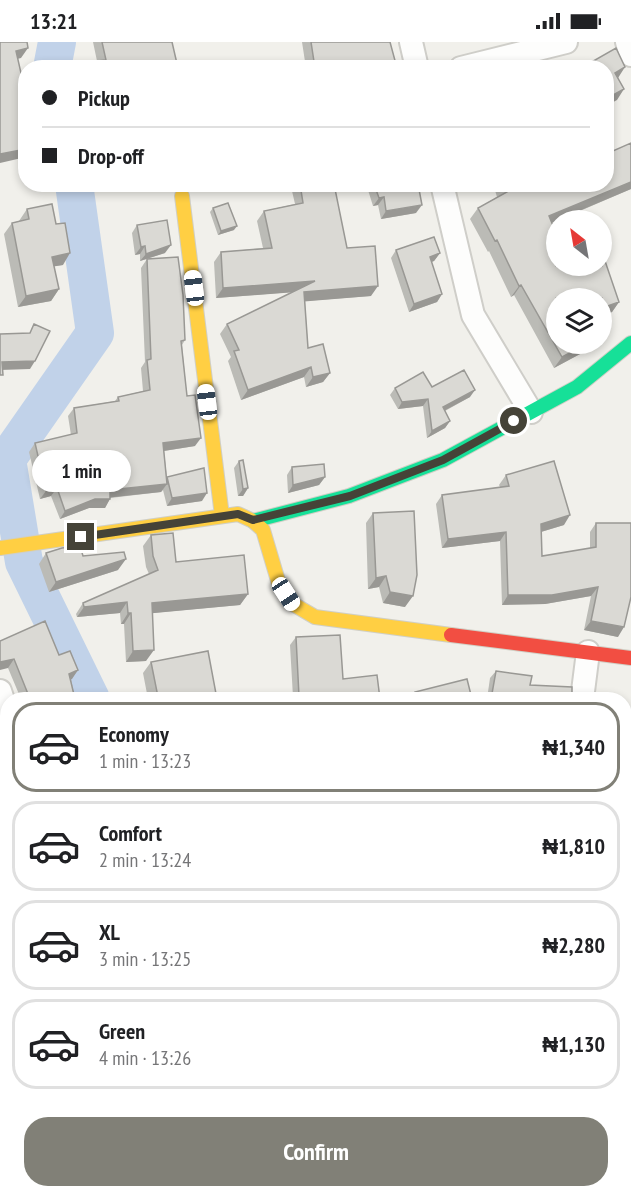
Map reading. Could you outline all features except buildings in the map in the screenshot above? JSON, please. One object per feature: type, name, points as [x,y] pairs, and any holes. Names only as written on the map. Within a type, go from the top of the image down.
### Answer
[{"type":"street","points":[[411,42],[415,60]]},
{"type":"street","points":[[493,60],[566,42]]},
{"type":"street","points":[[627,42],[631,55]]},
{"type":"street","points":[[444,192],[473,315],[531,412]]},
{"type":"street","points":[[182,196],[222,516]]},
{"type":"street","points":[[253,520],[350,496],[443,460],[577,387],[631,343]]},
{"type":"street","points":[[0,548],[238,514],[253,520],[263,530],[279,584],[292,604],[315,617],[588,652],[631,654]]},
{"type":"street","points":[[583,692],[588,652]]},
{"type":"waterway","points":[[54,60],[57,42]]},
{"type":"waterway","points":[[75,192],[95,333],[7,459],[24,562],[88,692]]},
{"type":"traffic: fast","points":[[253,521],[349,496],[443,460],[577,387],[631,343]]},
{"type":"traffic: slow","points":[[182,196],[222,516]]},
{"type":"traffic: slow","points":[[0,548],[238,514],[253,521],[263,530],[279,584],[293,604],[315,617],[451,635]]},
{"type":"traffic: jam","points":[[451,635],[631,658]]},
{"type":"route","points":[[81,537],[238,514],[253,520],[350,496],[443,460],[514,421]]}]
